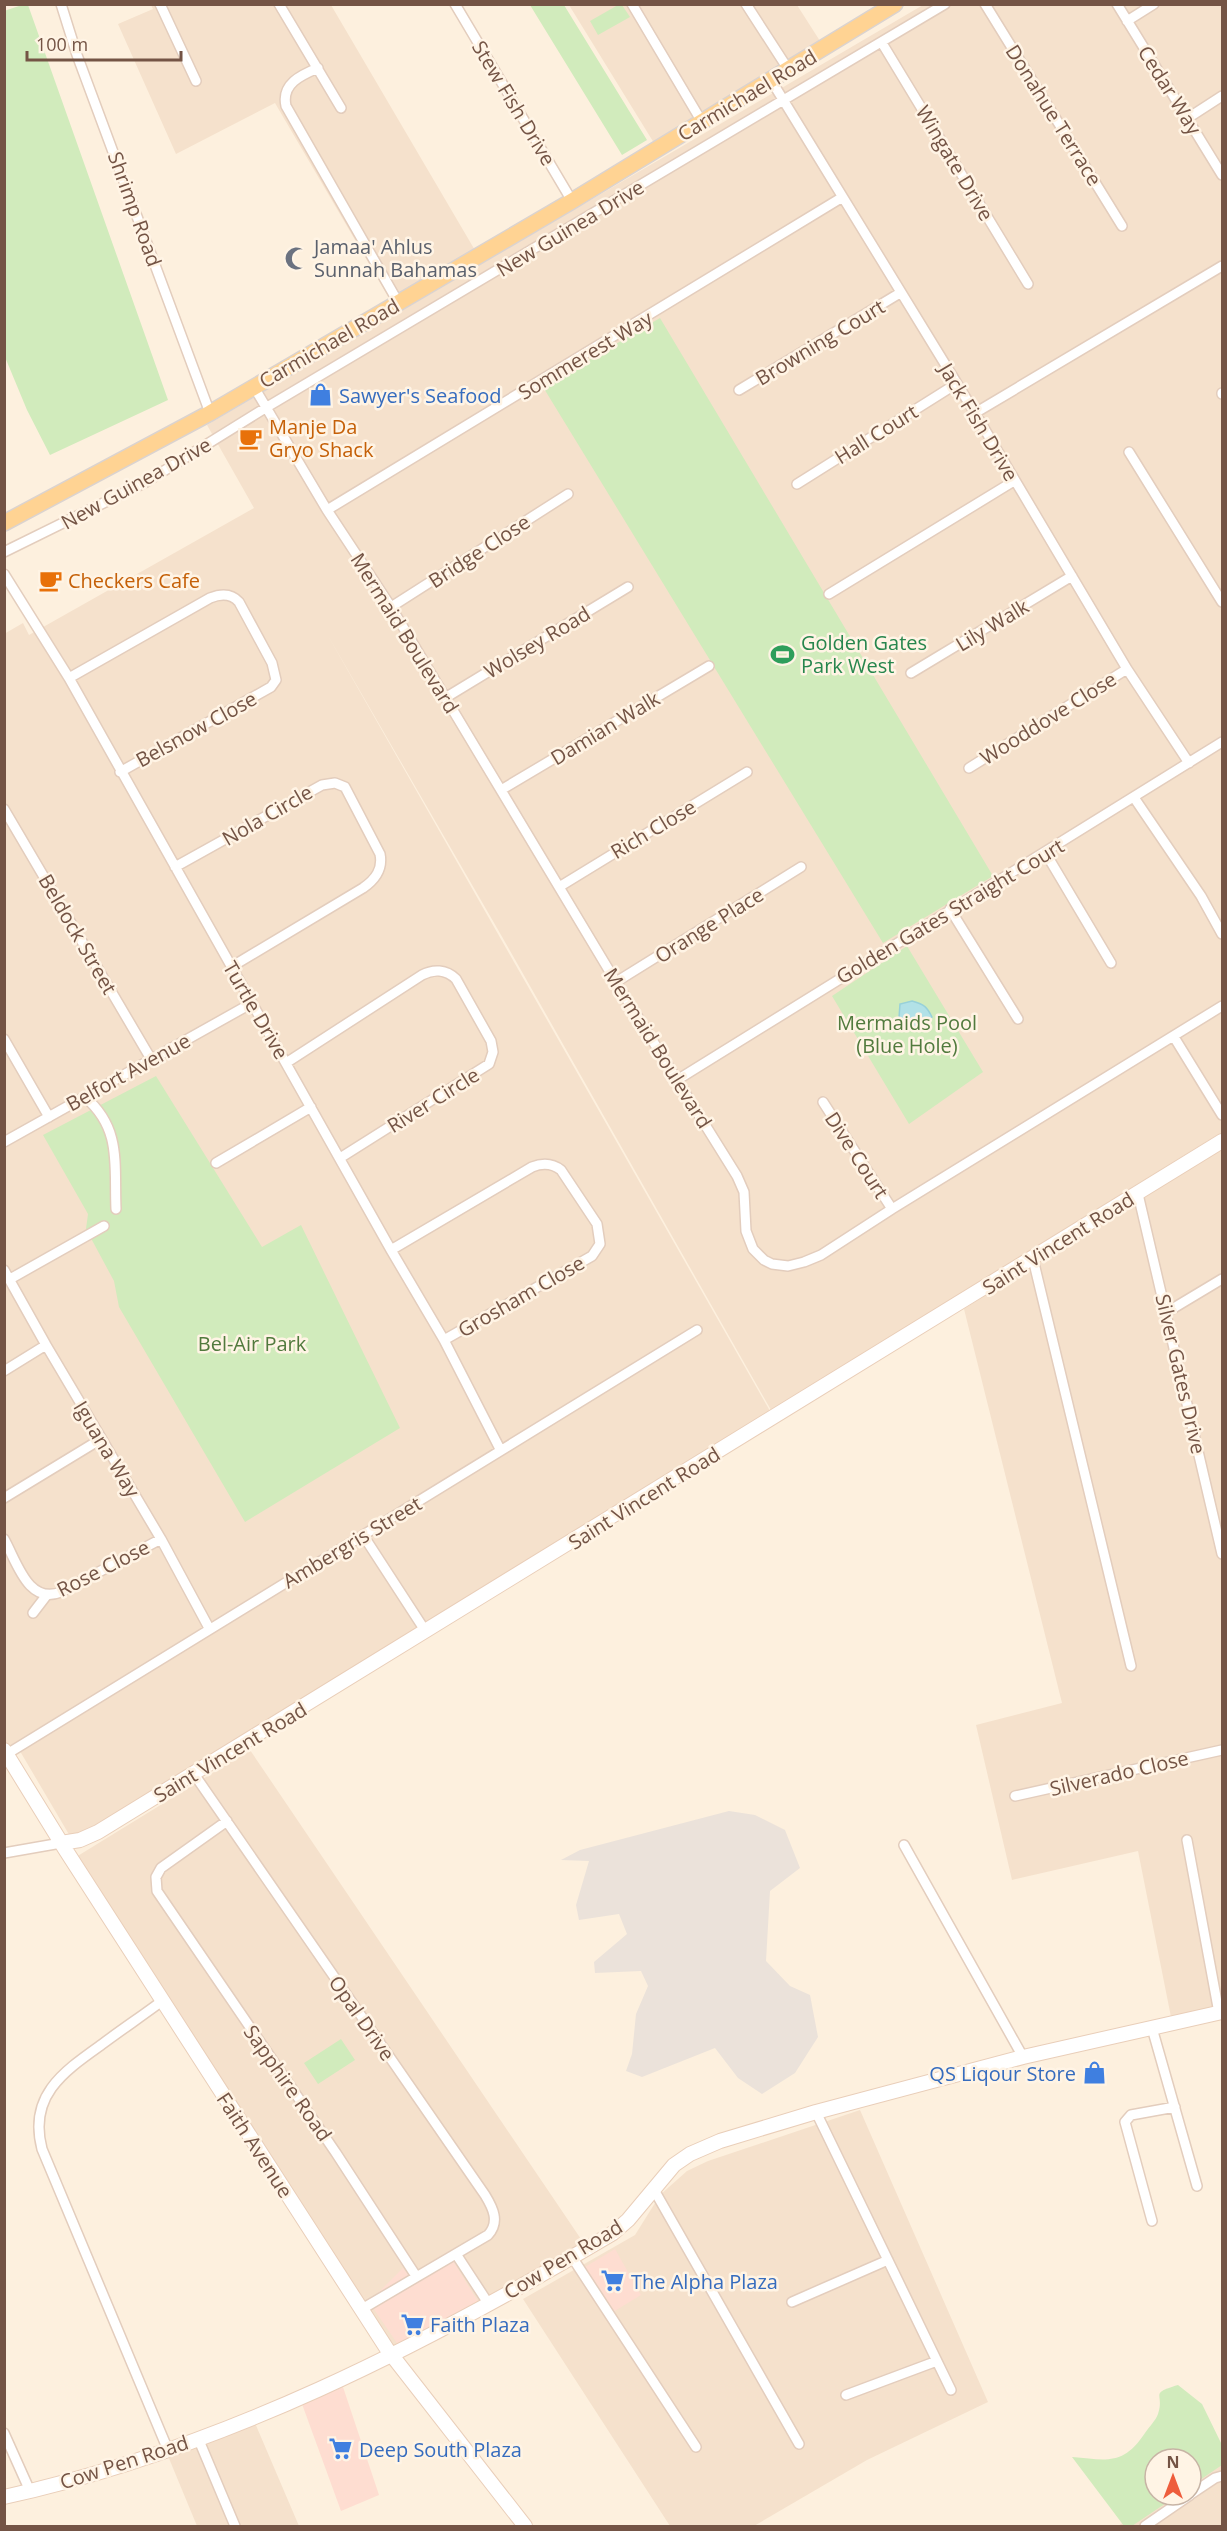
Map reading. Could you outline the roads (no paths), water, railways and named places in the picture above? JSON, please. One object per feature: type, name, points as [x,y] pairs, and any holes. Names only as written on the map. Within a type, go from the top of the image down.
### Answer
[{"type":"main road","name":"Carmichael Road","points":[[4,523],[210,413],[572,201],[895,4]]},
{"type":"street","name":"Shrimp Road","points":[[62,4],[77,55],[210,413]]},
{"type":"street","points":[[160,4],[195,81]]},
{"type":"street","points":[[279,4],[341,108]]},
{"type":"street","name":"Stew Fish Drive","points":[[455,4],[572,201]]},
{"type":"street","points":[[632,4],[702,122]]},
{"type":"street","points":[[746,4],[788,69]]},
{"type":"street","name":"New Guinea Drive","points":[[4,552],[146,482],[267,407],[783,103],[945,4]]},
{"type":"street","name":"Donahue Terrace","points":[[985,4],[1122,226]]},
{"type":"street","name":"Cedar Way","points":[[1116,4],[1222,176]]},
{"type":"street","points":[[1127,21],[1154,4]]},
{"type":"street","name":"Wingate Drive","points":[[882,43],[1028,284]]},
{"type":"street","points":[[318,68],[298,76],[290,85],[286,95],[286,106],[398,302]]},
{"type":"street","name":"Jack Fish Drive","points":[[771,80],[841,198],[975,413],[1127,669],[1189,763]]},
{"type":"street","points":[[1188,118],[1222,96]]},
{"type":"street","name":"Sommerest Way","points":[[327,510],[841,198]]},
{"type":"street","points":[[975,413],[1222,266]]},
{"type":"street","name":"Browning Court","points":[[739,390],[900,293]]},
{"type":"street","name":"Hall Court","points":[[796,484],[956,384]]},
{"type":"street","name":"Mermaid Boulevard","points":[[254,387],[327,510],[391,607],[616,982],[737,1176],[744,1192],[746,1231],[750,1244],[764,1260],[772,1264],[788,1266],[813,1259],[1222,1006]]},
{"type":"street","points":[[1129,452],[1222,602]]},
{"type":"street","points":[[829,594],[1014,481]]},
{"type":"street","name":"Bridge Close","points":[[391,607],[568,494]]},
{"type":"street","name":"Turtle Drive","points":[[4,574],[69,678],[120,772],[444,1341],[500,1449]]},
{"type":"street","name":"Lily Walk","points":[[911,673],[1072,576]]},
{"type":"street","name":"Wolsey Road","points":[[445,698],[628,587]]},
{"type":"street","name":"Belsnow Close","points":[[69,678],[210,598],[220,595],[231,596],[239,602],[272,663],[276,680],[271,687],[120,772]]},
{"type":"street","name":"Damian Walk","points":[[501,790],[709,666]]},
{"type":"street","name":"Wooddove Close","points":[[969,768],[1127,669]]},
{"type":"street","name":"Golden Gates Straight Court","points":[[677,1080],[950,909],[1135,799],[1222,742]]},
{"type":"street","name":"Rich Close","points":[[559,887],[747,772]]},
{"type":"street","name":"Nola Circle","points":[[175,867],[322,784],[338,784],[347,789],[380,854],[381,866],[377,876],[363,888],[231,967]]},
{"type":"street","points":[[1135,799],[1201,896],[1222,934]]},
{"type":"street","name":"Beldock Street","points":[[4,809],[151,1059]]},
{"type":"street","points":[[1045,852],[1111,963]]},
{"type":"street","name":"Orange Place","points":[[616,982],[801,867]]},
{"type":"street","points":[[950,909],[1018,1019]]},
{"type":"street","name":"River Circle","points":[[286,1063],[422,975],[441,971],[456,979],[491,1041],[493,1052],[489,1064],[340,1158]]},
{"type":"street","name":"Belfort Avenue","points":[[4,1142],[252,1003]]},
{"type":"street","points":[[1174,1037],[1222,1115]]},
{"type":"street","points":[[4,1039],[49,1117]]},
{"type":"street","points":[[85,1096],[108,1122],[114,1140],[116,1209]]},
{"type":"street","name":"Dive Court","points":[[823,1102],[892,1209]]},
{"type":"street","points":[[216,1163],[311,1107]]},
{"type":"street","name":"Saint Vincent Road","points":[[61,1843],[80,1840],[98,1832],[194,1774],[1222,1141]]},
{"type":"street","name":"Grosham Close","points":[[391,1250],[532,1167],[540,1165],[550,1164],[559,1168],[597,1224],[600,1244],[592,1256],[444,1341]]},
{"type":"street","name":"Silver Gates Drive","points":[[1138,1194],[1222,1554]]},
{"type":"street","points":[[10,1280],[104,1226]]},
{"type":"street","points":[[1033,1259],[1131,1666]]},
{"type":"street","name":"Iguana Way","points":[[4,1270],[161,1539],[209,1628]]},
{"type":"street","points":[[1167,1312],[1222,1279]]},
{"type":"street","name":"Ambergris Street","points":[[6,1752],[697,1330]]},
{"type":"street","points":[[4,1371],[46,1345]]},
{"type":"street","points":[[4,1498],[101,1439]]},
{"type":"street","points":[[363,1535],[426,1632]]},
{"type":"street","name":"Rose Close","points":[[4,1539],[28,1585],[36,1592],[46,1596],[61,1592],[161,1539]]},
{"type":"street","points":[[33,1613],[46,1596]]},
{"type":"street","name":"Silverado Close","points":[[1015,1796],[1222,1750]]},
{"type":"street","name":"Faith Avenue","points":[[6,1752],[61,1843],[392,2356],[525,2526]]},
{"type":"street","name":"Opal Drive","points":[[194,1774],[491,2206],[495,2220],[491,2233],[456,2254]]},
{"type":"street","name":"Sapphire Road","points":[[226,1821],[161,1868],[156,1877],[157,1891],[336,2153],[416,2276]]},
{"type":"street","points":[[1187,1840],[1221,2013]]},
{"type":"street","points":[[4,1852],[61,1843]]},
{"type":"street","points":[[904,1845],[1023,2057]]},
{"type":"street","points":[[162,2001],[59,2078],[42,2107],[39,2128],[42,2149],[168,2450]]},
{"type":"street","name":"Cow Pen Road","points":[[4,2497],[106,2470],[168,2450],[328,2387],[392,2356],[572,2258],[620,2228],[674,2165],[697,2150],[816,2112],[1023,2057],[1221,2013]]},
{"type":"street","points":[[1152,2028],[1197,2187]]},
{"type":"street","points":[[1152,2221],[1125,2122],[1131,2115],[1174,2107]]},
{"type":"street","points":[[816,2112],[951,2390]]},
{"type":"street","points":[[653,2188],[799,2444]]},
{"type":"street","points":[[362,2309],[456,2254],[488,2303]]},
{"type":"street","points":[[572,2258],[696,2447]]},
{"type":"street","points":[[792,2301],[888,2260]]},
{"type":"street","points":[[846,2395],[937,2361]]},
{"type":"street","points":[[4,2433],[30,2491]]},
{"type":"street","points":[[198,2438],[235,2526]]},
{"type":"street","points":[[1203,2486],[1222,2476]]},
{"type":"street","points":[[1144,2526],[1173,2507]]},
{"type":"water","points":[[912,1001],[927,1008],[932,1017],[926,1025],[912,1028],[899,1018],[900,1004]]},
{"type":"place","name":"Jamaa' Ahlus Sunnah Bahamas","points":[[296,258]]},
{"type":"place","name":"Sawyer's Seafood","points":[[321,395]]},
{"type":"place","name":"Manje Da Gryo Shack","points":[[251,438]]},
{"type":"place","name":"Checkers Cafe","points":[[50,580]]},
{"type":"place","name":"Golden Gates Park West","points":[[783,654]]},
{"type":"place","name":"QS Liqour Store","points":[[1094,2073]]},
{"type":"place","name":"The Alpha Plaza","points":[[613,2281]]},
{"type":"place","name":"Faith Plaza","points":[[412,2324]]},
{"type":"place","name":"Deep South Plaza","points":[[341,2449]]},
{"type":"park label","name":"Mermaids Pool (Blue Hole)","points":[[907,1034]]},
{"type":"park label","name":"Bel-Air Park","points":[[252,1343]]}]
